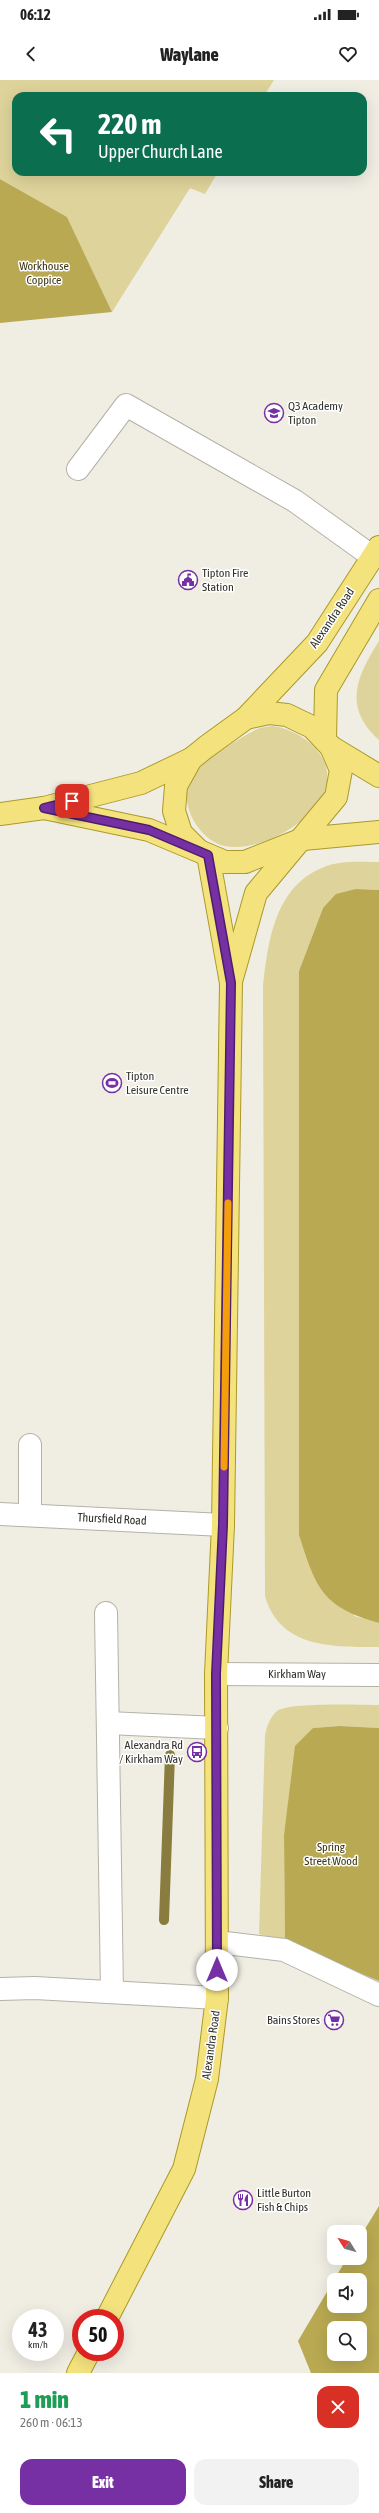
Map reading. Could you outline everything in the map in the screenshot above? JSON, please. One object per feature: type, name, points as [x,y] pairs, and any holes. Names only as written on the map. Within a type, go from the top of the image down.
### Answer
[{"type":"main road","name":"Alexandra Road","points":[[246,718],[317,643],[376,552]]},
{"type":"main road","points":[[328,744],[326,690],[379,600]]},
{"type":"main road","points":[[0,814],[44,808],[141,783],[191,759],[246,718],[269,713],[287,715],[312,727],[328,744],[379,776]]},
{"type":"main road","name":"Alexandra Road","points":[[231,983],[256,893],[303,839],[336,797],[341,770],[328,744]]},
{"type":"main road","points":[[191,759],[176,786],[174,811],[181,833],[203,852]]},
{"type":"main road","points":[[44,808],[149,830],[225,862],[245,862],[303,839],[379,832]]},
{"type":"main road","name":"Alexandra Road","points":[[112,2309],[184,2169],[207,2079],[218,1998],[216,1674],[223,1525],[231,983],[203,852]]},
{"type":"main road","points":[[78,2373],[84,2361]]},
{"type":"street","points":[[78,469],[126,405],[295,501],[376,552]]},
{"type":"street","points":[[30,1445],[30,1515]]},
{"type":"street","name":"Thursfield Road","points":[[0,1514],[223,1525]]},
{"type":"street","points":[[106,1613],[112,1992]]},
{"type":"street","name":"Kirkham Way","points":[[216,1674],[379,1675]]},
{"type":"street","points":[[108,1723],[217,1728]]},
{"type":"street","points":[[217,1942],[284,1950],[379,1995]]},
{"type":"street","points":[[0,1989],[35,1988],[218,1998]]},
{"type":"shaded area","points":[[0,80],[274,80],[266,92],[12,92],[12,176],[216,176],[205,194],[190,188],[112,312],[67,217],[0,179]]},
{"type":"shaded area","points":[[379,641],[379,740],[367,728],[360,716],[357,703],[357,691],[365,667]]},
{"type":"shaded area","points":[[272,726],[296,734],[307,740],[316,749],[323,759],[327,770],[327,782],[323,795],[307,816],[295,826],[267,841],[238,847],[225,846],[215,842],[205,835],[197,826],[191,815],[187,804],[186,792],[188,781],[198,767],[226,747],[255,730]]},
{"type":"shaded area","points":[[352,862],[379,862],[379,890],[356,889],[323,908],[299,971],[354,1616],[379,1623],[379,1647],[327,1645],[296,1635],[283,1626],[272,1613],[265,1596],[263,987],[268,952],[277,917],[284,901],[294,887],[308,876],[330,865]]},
{"type":"shaded area","points":[[379,1705],[379,1728],[340,1726],[313,1728],[284,1835],[285,1942],[259,1934],[265,1735],[271,1719],[277,1711],[295,1706]]},
{"type":"green space","name":"Workhouse Coppice","points":[[0,179],[67,217],[112,312],[0,323]]},
{"type":"green space","points":[[356,889],[379,890],[379,1623],[345,1610],[333,1602],[324,1593],[311,1569],[299,1535],[299,971],[323,908],[336,894]]},
{"type":"green space","name":"Spring Street Wood","points":[[340,1726],[379,1728],[379,1981],[285,1942],[284,1835],[295,1746],[313,1728]]},
{"type":"green space","points":[[379,2206],[379,2373],[311,2373],[298,2341],[327,2292],[327,2313],[367,2313],[367,2273],[338,2273],[343,2265],[367,2265],[367,2226]]},
{"type":"waterway","points":[[164,1920],[170,1755]]},
{"type":"slow traffic","points":[[224,1467],[228,1203]]},
{"type":"place","name":"Q3 Academy Tipton","points":[[274,413]]},
{"type":"place","name":"Tipton Fire Station","points":[[188,580]]},
{"type":"place","name":"Tipton Leisure Centre","points":[[112,1083]]},
{"type":"place","name":"Alexandra Rd / Kirkham Way","points":[[197,1752]]},
{"type":"place","name":"Bains Stores","points":[[334,2020]]},
{"type":"place","name":"Little Burton Fish & Chips","points":[[243,2200]]},
{"type":"route","points":[[72,801],[44,808],[149,830],[208,855],[231,983],[223,1525],[216,1674],[217,1970]]}]
